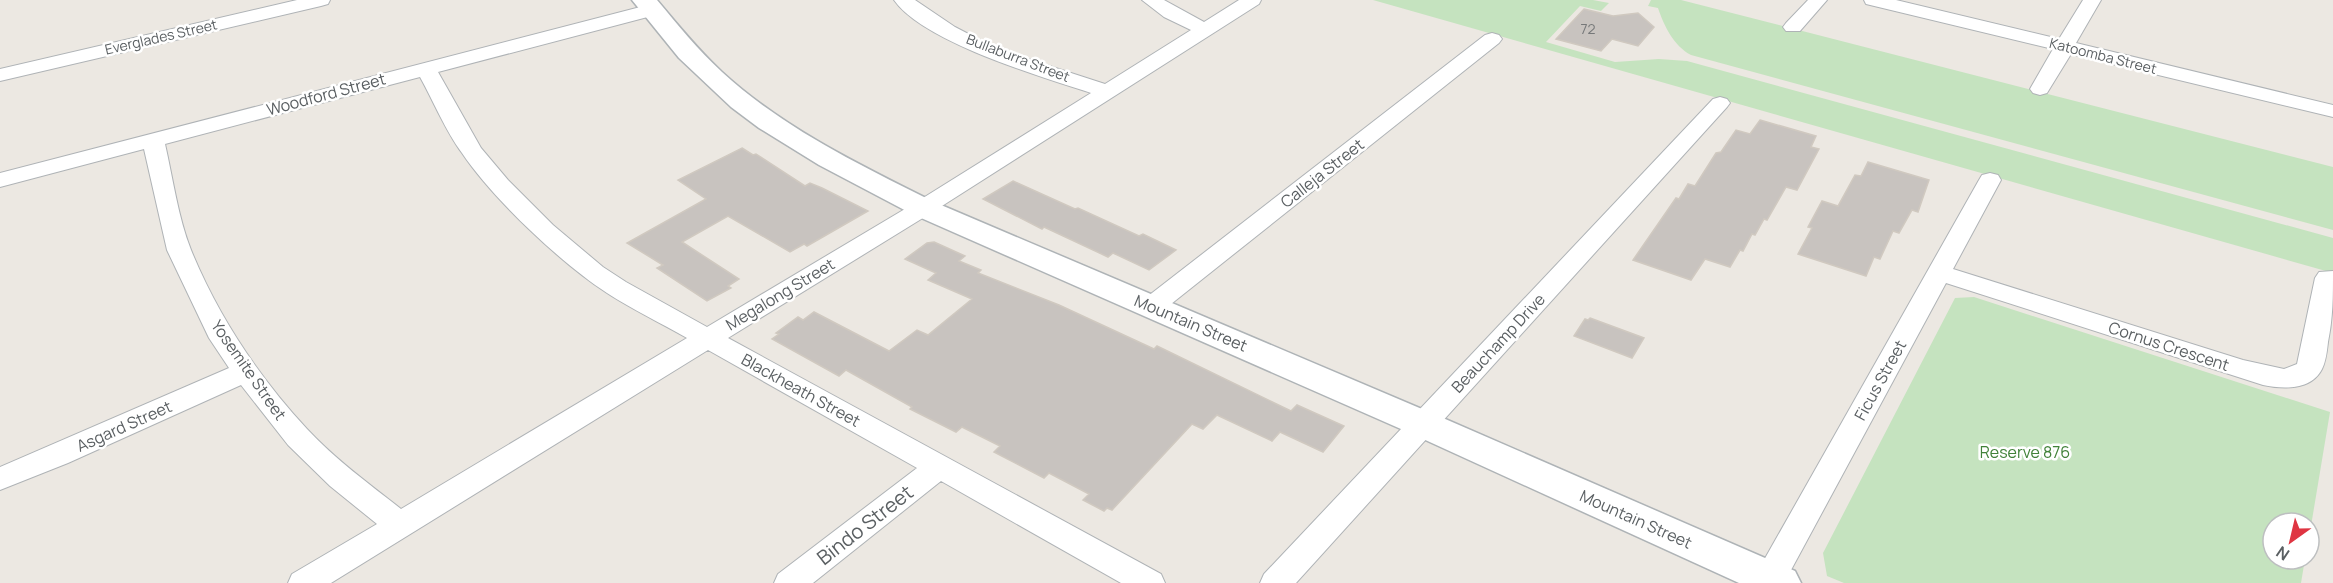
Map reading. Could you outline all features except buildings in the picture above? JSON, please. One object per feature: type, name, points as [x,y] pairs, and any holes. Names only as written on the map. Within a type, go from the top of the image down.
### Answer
[{"type":"street","name":"Everglades Street","points":[[0,75],[321,0]]},
{"type":"street","name":"Bullaburra Street","points":[[903,0],[928,18],[974,43],[1107,91]]},
{"type":"street","points":[[1151,0],[1204,30]]},
{"type":"street","name":"Megalong Street","points":[[303,583],[923,208],[1252,0]]},
{"type":"street","points":[[1793,27],[1818,0]]},
{"type":"street","name":"Katoomba Street","points":[[1873,0],[2333,111]]},
{"type":"street","points":[[2040,89],[2092,0]]},
{"type":"street","name":"Woodford Street","points":[[0,180],[426,69],[648,5]]},
{"type":"street","name":"Mountain Street","points":[[648,5],[689,54],[716,79],[781,130],[826,158],[923,208],[1423,424],[1775,581]]},
{"type":"street","name":"Calleja Street","points":[[1152,306],[1492,39]]},
{"type":"street","name":"Blackheath Street","points":[[426,69],[471,151],[500,185],[545,230],[594,272],[617,288],[1149,583]]},
{"type":"street","name":"Beauchamp Drive","points":[[1276,583],[1720,104]]},
{"type":"street","name":"Yosemite Street","points":[[153,139],[178,250],[222,338],[269,403],[298,438],[341,478],[400,525]]},
{"type":"street","name":"Ficus Street","points":[[1775,581],[1990,180]]},
{"type":"street","name":"Cornus Crescent","points":[[1939,273],[2233,367],[2278,378],[2305,375],[2310,367],[2328,278]]},
{"type":"street","name":"Asgard Street","points":[[0,478],[247,371]]},
{"type":"street","name":"Bindo Street","points":[[790,583],[940,466]]},
{"type":"green space","points":[[1373,0],[1593,0],[1609,3],[1601,11],[1580,6],[1546,42],[1615,62],[1659,59],[1687,61],[2333,238],[2333,273]]},
{"type":"green space","points":[[1651,0],[1681,0],[2333,167],[2333,230],[1691,55],[1670,35],[1658,8],[1648,6]]},
{"type":"green space","name":"Reserve 876","points":[[1974,297],[2330,412],[2314,511],[2261,511],[2261,571],[2303,571],[2301,583],[1844,583],[1827,576],[1823,553],[1955,298]]}]
